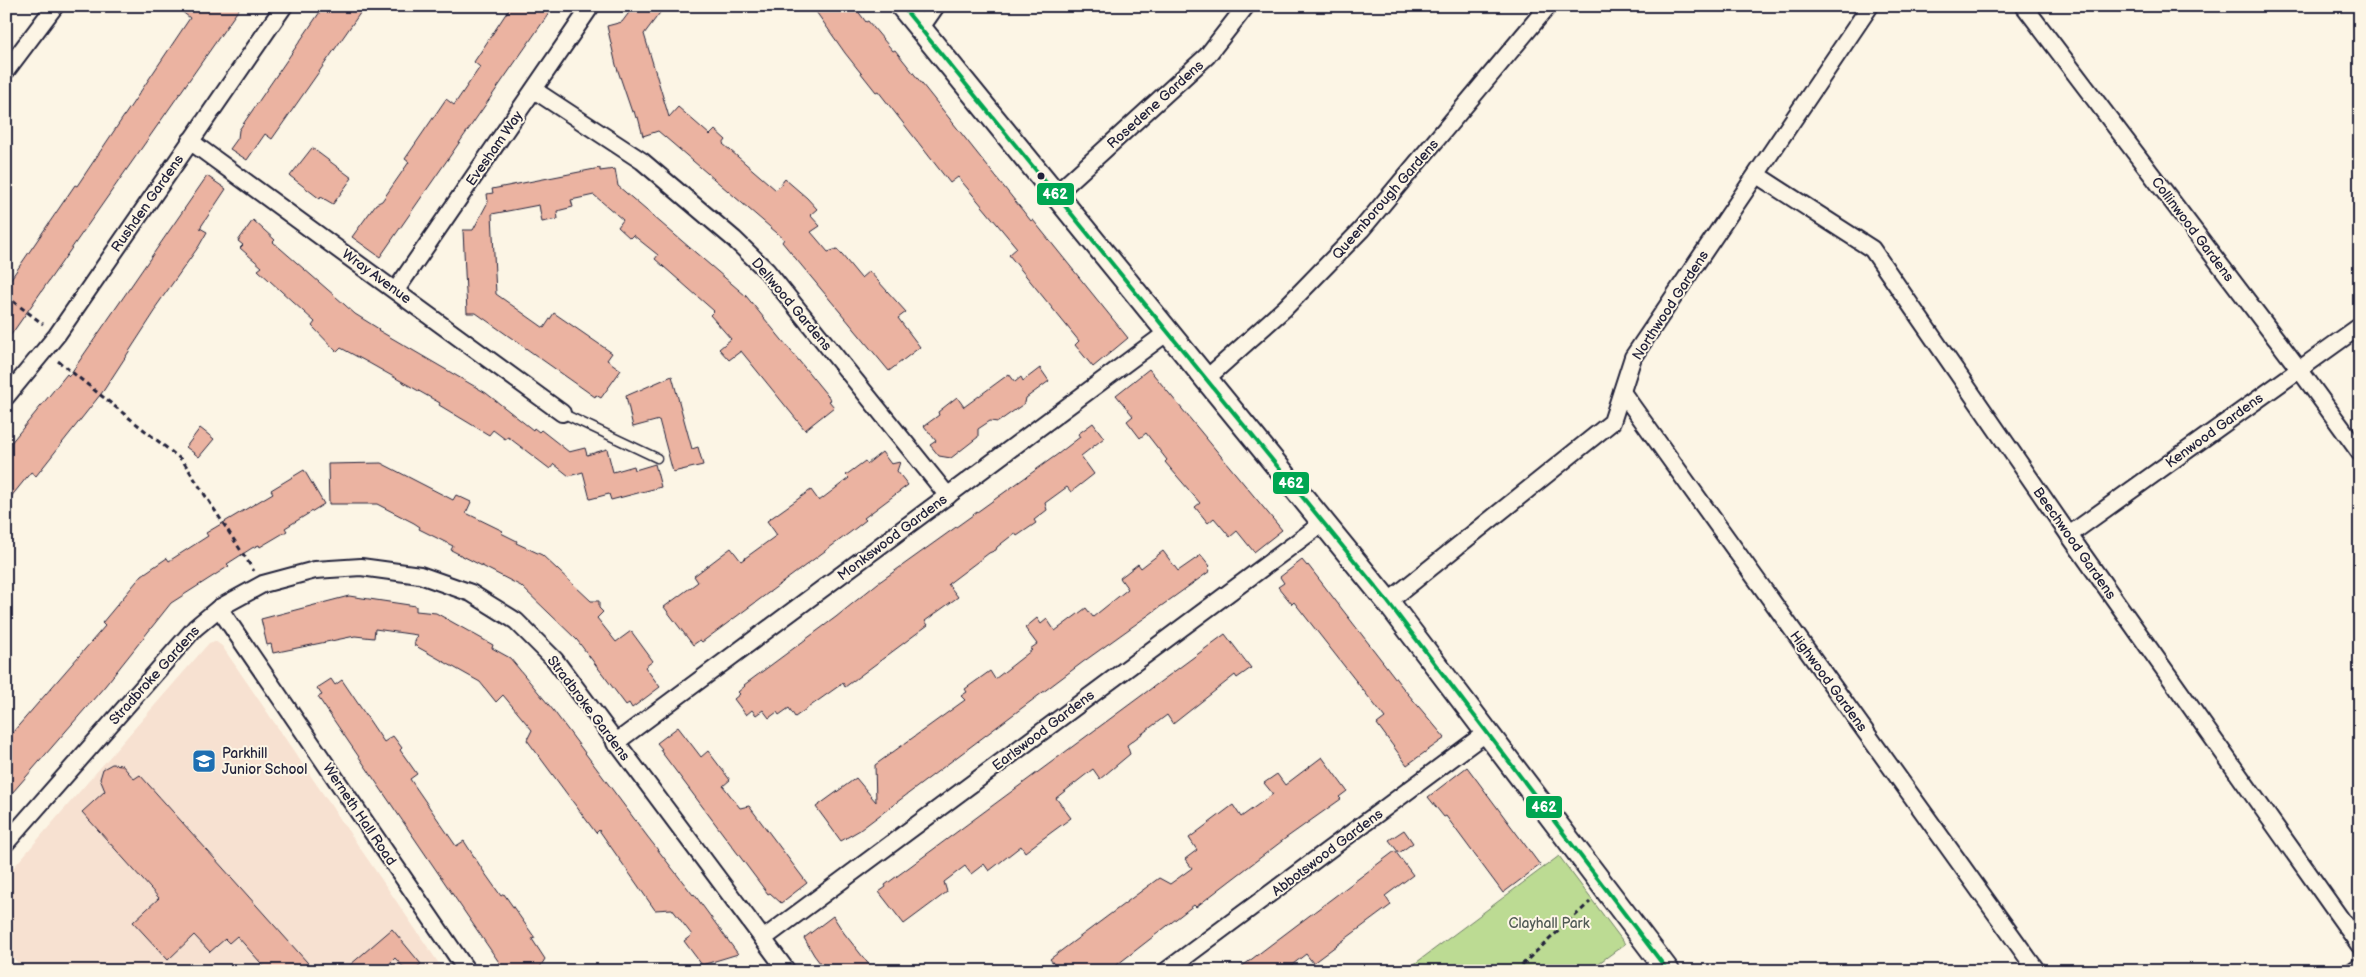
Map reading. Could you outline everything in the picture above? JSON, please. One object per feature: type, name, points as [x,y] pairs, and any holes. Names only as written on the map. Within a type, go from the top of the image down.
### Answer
[{"type":"street","points":[[6,71],[55,6]]},
{"type":"street","name":"Rushden Gardens","points":[[6,397],[57,335],[284,6]]},
{"type":"street","name":"Evesham Way","points":[[396,290],[591,6]]},
{"type":"street","points":[[902,6],[1169,331],[1388,602],[1668,971]]},
{"type":"street","points":[[920,29],[936,6]]},
{"type":"street","name":"Rosedene Gardens","points":[[1056,194],[1206,56],[1246,6]]},
{"type":"street","name":"Queenborough Gardens","points":[[1207,378],[1285,308],[1361,230],[1548,6]]},
{"type":"street","name":"Northwood Gardens","points":[[1388,602],[1612,422],[1633,358],[1870,6]]},
{"type":"street","name":"Collinwood Gardens","points":[[2024,6],[2299,369],[2360,453]]},
{"type":"street","name":"Dellwood Gardens","points":[[534,90],[642,161],[734,239],[761,265],[948,496]]},
{"type":"street","name":"Wray Avenue","points":[[190,141],[562,413]]},
{"type":"street","name":"Beechwood Gardens","points":[[1757,175],[1872,249],[2069,535],[2360,946]]},
{"type":"street","name":"Kenwood Gardens","points":[[2069,535],[2360,326]]},
{"type":"street","name":"Monkswood Gardens","points":[[615,743],[1169,331]]},
{"type":"street","name":"Highwood Gardens","points":[[1622,392],[2037,971]]},
{"type":"street","name":"Earlswood Gardens","points":[[763,939],[1324,522]]},
{"type":"street","name":"Stradbroke Gardens","points":[[6,843],[195,628],[219,608],[263,584],[315,570],[361,568],[420,575],[471,593],[516,621],[555,660],[615,743],[787,971]]},
{"type":"street","name":"Werneth Hall Road","points":[[219,608],[467,971]]},
{"type":"street","name":"Abbotswood Gardens","points":[[1166,971],[1482,726]]},
{"type":"street","points":[[2353,971],[2360,966]]},
{"type":"lane","points":[[562,413],[657,458]]},
{"type":"path","points":[[6,296],[57,335]]},
{"type":"path","points":[[44,350],[183,462],[263,584]]},
{"type":"path","points":[[1515,971],[1606,889]]},
{"type":"shaded area","name":"Parkhill Junior School","points":[[215,641],[222,646],[444,971],[25,971],[6,950],[6,876],[209,643]]},
{"type":"green space","name":"Clayhall Park","points":[[1559,856],[1625,944],[1588,971],[1405,971]]},
{"type":"building","points":[[175,6],[241,6],[6,342],[6,286],[75,185],[77,186],[190,18]]},
{"type":"building","points":[[324,6],[365,6],[272,139],[265,134],[247,160],[230,149],[238,138],[239,130]]},
{"type":"building","points":[[511,6],[554,6],[380,257],[352,237],[376,204],[382,201],[409,162],[405,159],[446,99],[454,105],[480,67],[474,62]]},
{"type":"building","points":[[634,6],[665,6],[644,34],[669,117],[678,107],[710,135],[715,130],[726,140],[723,144],[776,190],[785,179],[817,209],[810,215],[820,226],[811,232],[828,252],[837,249],[861,278],[869,271],[906,312],[898,318],[920,347],[889,371],[782,242],[784,239],[658,131],[643,136],[638,117],[636,118],[634,111],[632,112],[616,65],[607,26],[622,22]]},
{"type":"building","points":[[812,6],[854,6],[893,51],[895,50],[1031,221],[1033,220],[1128,338],[1093,367],[1075,345],[1079,341],[1009,255],[1017,248],[958,177],[950,183],[878,91],[876,92],[845,53]]},
{"type":"building","points":[[312,148],[352,178],[333,204],[321,197],[320,199],[290,176]]},
{"type":"building","points":[[600,168],[600,171],[615,169],[618,186],[746,296],[831,400],[829,401],[834,407],[805,430],[741,351],[729,360],[719,349],[731,339],[710,315],[714,311],[655,259],[658,255],[633,235],[630,238],[618,227],[623,220],[594,195],[571,200],[573,207],[557,211],[558,219],[542,222],[539,205],[492,214],[496,294],[544,328],[554,313],[612,353],[607,360],[621,370],[601,398],[596,395],[595,397],[476,313],[467,313],[463,230],[473,230],[488,202],[487,194],[493,193],[492,189]]},
{"type":"building","points":[[207,176],[226,189],[200,228],[207,232],[199,246],[155,308],[156,310],[104,390],[36,476],[31,472],[6,503],[6,452],[10,444],[67,374],[69,376]]},
{"type":"building","points":[[253,220],[275,240],[273,242],[355,314],[378,330],[486,393],[533,430],[534,428],[539,432],[541,430],[569,452],[585,448],[587,455],[607,449],[613,472],[634,466],[635,470],[655,464],[661,487],[611,500],[609,494],[590,499],[583,472],[569,476],[554,464],[550,469],[508,437],[505,439],[493,430],[489,435],[439,405],[440,403],[369,363],[341,348],[337,352],[312,326],[315,322],[258,270],[262,267],[240,248],[243,245],[238,241]]},
{"type":"building","points":[[1040,368],[1049,381],[1026,398],[1025,403],[998,422],[990,421],[978,429],[978,437],[951,458],[939,456],[930,445],[936,441],[924,426],[939,415],[938,412],[957,397],[964,407],[1009,374],[1015,382],[1021,377],[1023,381]]},
{"type":"building","points":[[1149,369],[1282,530],[1254,552],[1237,531],[1230,537],[1214,518],[1208,523],[1195,507],[1200,503],[1165,462],[1167,460],[1146,433],[1140,438],[1127,421],[1133,416],[1116,395]]},
{"type":"building","points":[[672,376],[692,449],[698,447],[703,465],[673,472],[659,420],[633,427],[626,396]]},
{"type":"building","points":[[1093,423],[1104,438],[1081,456],[1094,474],[1071,492],[1067,487],[1045,503],[1047,510],[1034,520],[1036,523],[1017,536],[1015,533],[997,547],[996,550],[989,553],[948,584],[958,597],[925,621],[928,625],[845,687],[843,683],[795,717],[789,708],[779,715],[777,712],[769,718],[763,710],[756,715],[752,710],[746,715],[734,699],[740,694],[738,692],[744,685],[836,617],[878,583],[1058,454],[1080,437],[1078,434]]},
{"type":"building","points":[[200,428],[214,439],[199,457],[186,447]]},
{"type":"building","points":[[882,452],[891,464],[900,462],[897,471],[908,485],[864,518],[866,520],[852,531],[702,642],[700,640],[693,645],[664,607],[698,582],[694,576],[731,548],[741,561],[777,535],[767,521],[811,490],[819,501],[849,478],[846,475],[865,461],[867,464]]},
{"type":"building","points":[[381,463],[453,500],[456,495],[471,502],[466,513],[503,531],[501,533],[517,541],[516,543],[542,555],[591,601],[599,601],[599,608],[603,612],[597,618],[616,642],[631,631],[653,661],[645,667],[660,687],[632,708],[629,703],[626,705],[577,640],[521,586],[451,550],[453,546],[419,529],[420,527],[414,523],[377,504],[329,504],[328,464]]},
{"type":"building","points":[[304,470],[324,504],[285,528],[287,531],[260,547],[259,545],[252,548],[227,564],[229,566],[171,603],[105,686],[6,800],[6,740],[105,626],[102,623],[142,575],[167,558],[169,561],[208,536],[206,533],[273,493],[271,490]]},
{"type":"building","points":[[1163,551],[1178,571],[1201,555],[1210,566],[1208,568],[1210,571],[1083,662],[860,830],[841,841],[816,807],[856,778],[876,802],[875,765],[965,700],[961,696],[967,692],[965,689],[990,671],[995,679],[1032,650],[1030,649],[1037,644],[1025,628],[1037,618],[1041,624],[1047,619],[1055,631],[1086,608],[1093,617],[1128,589],[1120,578],[1138,564],[1141,568]]},
{"type":"building","points":[[1302,560],[1308,565],[1403,688],[1445,738],[1407,765],[1377,724],[1385,718],[1294,602],[1292,604],[1278,587],[1284,583],[1280,577]]},
{"type":"building","points":[[349,596],[416,606],[416,611],[436,613],[493,645],[492,648],[510,658],[553,710],[738,954],[702,965],[684,941],[692,935],[672,909],[655,910],[599,830],[596,833],[527,740],[532,730],[503,695],[496,702],[480,682],[414,645],[417,635],[375,629],[374,638],[355,636],[273,653],[271,644],[267,645],[261,619]]},
{"type":"building","points":[[1225,634],[1251,668],[1237,678],[1235,675],[1173,724],[1167,715],[1127,745],[1130,754],[1100,779],[1093,769],[1056,798],[1071,818],[1025,852],[1021,846],[989,871],[984,864],[971,874],[965,866],[944,882],[947,892],[904,924],[879,892],[886,887],[885,885]]},
{"type":"building","points":[[331,679],[335,685],[342,680],[384,742],[393,736],[402,748],[400,750],[417,774],[410,779],[456,846],[464,841],[501,896],[504,894],[535,938],[532,939],[545,959],[535,971],[505,971],[318,697],[322,695],[317,688]]},
{"type":"building","points":[[678,727],[701,757],[708,751],[730,780],[723,786],[740,808],[749,806],[807,883],[781,903],[770,893],[768,894],[660,750],[662,749],[657,743]]},
{"type":"building","points":[[1322,757],[1347,791],[1339,797],[1341,799],[1286,838],[1196,907],[1194,905],[1109,971],[1059,971],[1050,959],[1159,878],[1170,884],[1192,868],[1185,859],[1197,850],[1189,838],[1233,805],[1241,817],[1273,794],[1264,783],[1277,774],[1285,785]]},
{"type":"building","points":[[112,764],[122,765],[134,779],[140,775],[315,971],[268,971],[237,936],[229,943],[225,939],[210,952],[194,935],[168,960],[133,922],[159,898],[82,812],[105,791],[100,779],[103,769]]},
{"type":"building","points":[[1467,767],[1540,865],[1503,893],[1446,816],[1444,817],[1428,797]]},
{"type":"building","points":[[1404,830],[1413,843],[1399,853],[1389,840]]},
{"type":"building","points":[[1395,851],[1413,875],[1385,896],[1391,905],[1313,963],[1306,954],[1284,971],[1236,971]]},
{"type":"building","points":[[833,916],[874,971],[826,971],[814,955],[804,938]]},
{"type":"building","points":[[392,929],[421,964],[412,971],[407,971],[395,958],[382,971],[343,971]]},
{"type":"transit line","name":"462","points":[[902,6],[1388,602],[1668,971]]},
{"type":"place","name":"Parkhill Junior School","points":[[204,761]]}]
